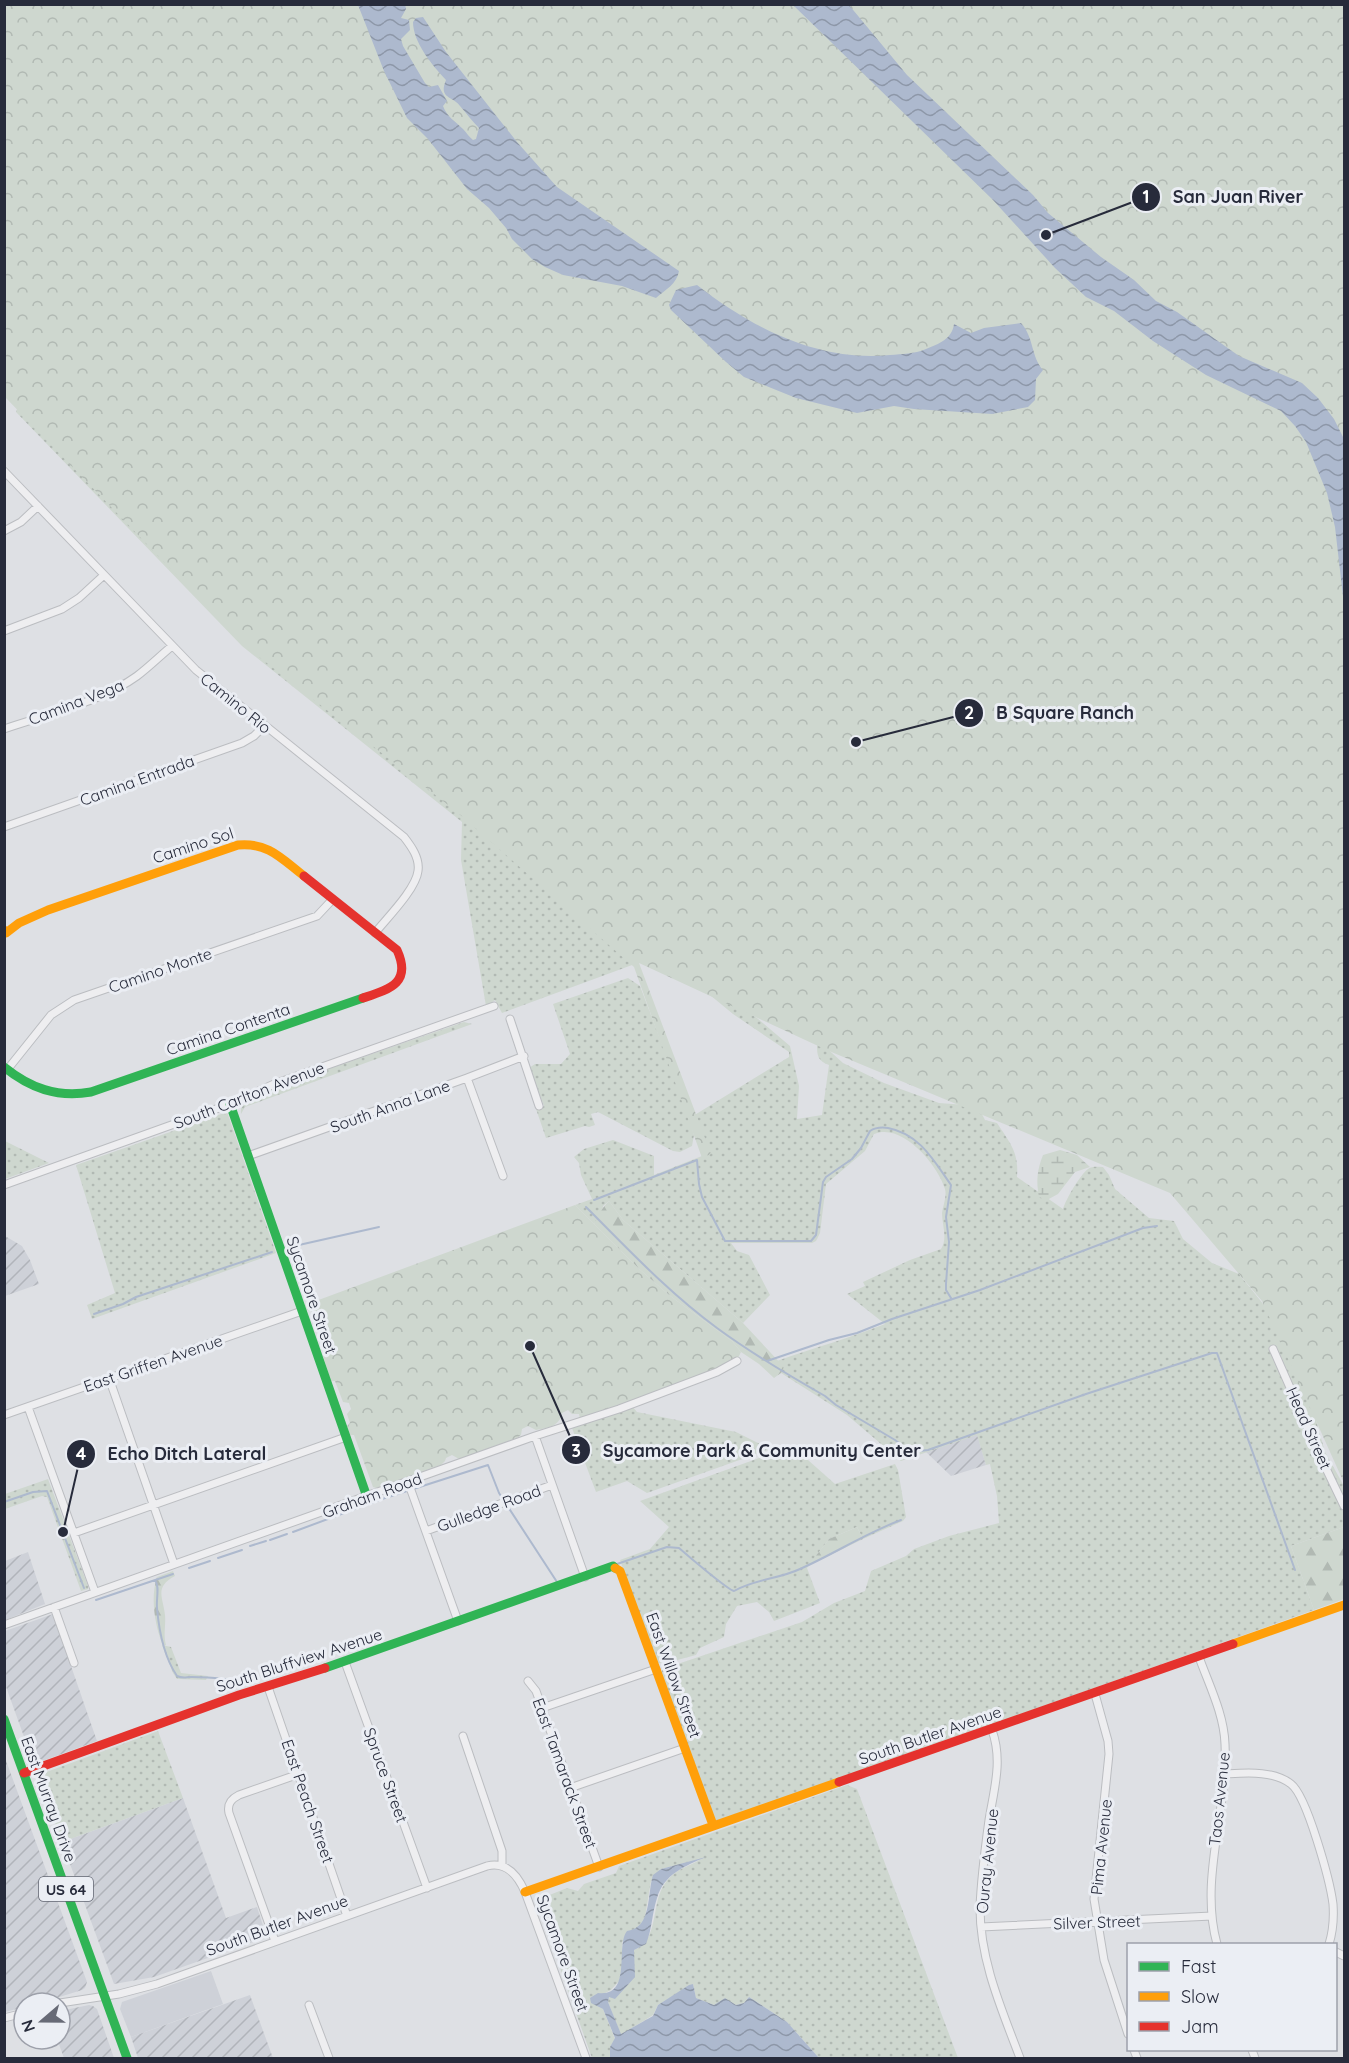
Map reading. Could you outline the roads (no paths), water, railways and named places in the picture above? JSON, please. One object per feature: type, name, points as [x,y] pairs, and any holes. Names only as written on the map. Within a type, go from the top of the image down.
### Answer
[{"type":"main road","name":"Camino Sol","points":[[4,930],[6,933],[19,923],[48,910],[241,844],[254,844],[270,849],[375,933]]},
{"type":"main road","name":"Camina Contenta","points":[[6,1069],[37,1089],[74,1096],[387,990],[400,979],[404,969],[403,960],[397,950],[375,933]]},
{"type":"main road","name":"Sycamore Street","points":[[230,1104],[367,1497]]},
{"type":"main road","name":"East Willow Street","points":[[585,1577],[610,1567],[619,1569],[713,1826]]},
{"type":"main road","name":"South Bluffview Avenue","points":[[24,1773],[239,1695],[345,1662],[585,1577]]},
{"type":"main road","name":"South Butler Avenue","points":[[525,1892],[1344,1605]]},
{"type":"main road","name":"East Murray Drive","points":[[4,1719],[127,2058]]},
{"type":"street","name":"Camino Rio","points":[[4,471],[207,680],[404,837],[415,851],[418,870],[412,885],[375,933]]},
{"type":"street","points":[[4,531],[21,522],[38,506]]},
{"type":"street","points":[[4,631],[62,609],[79,598],[104,574]]},
{"type":"street","name":"Camina Vega","points":[[4,729],[96,697],[123,685],[172,646]]},
{"type":"street","name":"Camina Entrada","points":[[4,827],[242,743],[264,726]]},
{"type":"street","name":"Camino Monte","points":[[6,1069],[51,1015],[74,999],[316,916],[332,900]]},
{"type":"street","name":"South Carlton Avenue","points":[[4,1185],[230,1104],[274,1084],[494,1006]]},
{"type":"street","points":[[510,1019],[539,1106]]},
{"type":"street","points":[[467,1078],[524,1056]]},
{"type":"street","name":"South Anna Lane","points":[[248,1156],[467,1078],[503,1176]]},
{"type":"street","name":"East Griffen Avenue","points":[[4,1415],[302,1311]]},
{"type":"street","name":"Head Street","points":[[1273,1349],[1344,1506]]},
{"type":"street","name":"Graham Road","points":[[4,1625],[535,1436],[627,1406],[717,1372],[737,1361]]},
{"type":"street","points":[[109,1378],[174,1564]]},
{"type":"street","points":[[28,1407],[94,1592]]},
{"type":"street","points":[[535,1436],[585,1577]]},
{"type":"street","points":[[74,1533],[346,1437]]},
{"type":"street","points":[[408,1482],[458,1621]]},
{"type":"street","name":"Gulledge Road","points":[[426,1531],[552,1485]]},
{"type":"street","points":[[54,1606],[74,1663]]},
{"type":"street","name":"Taos Avenue","points":[[1199,1657],[1223,1728],[1225,1744],[1224,1774],[1214,1857],[1212,1916],[1217,1943]]},
{"type":"street","name":"Spruce Street","points":[[345,1662],[427,1888]]},
{"type":"street","points":[[542,1708],[656,1669]]},
{"type":"street","name":"East Tamarack Street","points":[[528,1681],[536,1690],[599,1867]]},
{"type":"street","name":"East Peach Street","points":[[268,1687],[347,1916]]},
{"type":"street","name":"Pima Avenue","points":[[1095,1694],[1108,1741],[1109,1754],[1109,1772],[1095,1876],[1096,1921],[1104,1960],[1127,2031]]},
{"type":"street","name":"Ouray Avenue","points":[[992,1730],[997,1751],[998,1771],[982,1874],[981,1927],[988,1969],[1020,2058]]},
{"type":"street","points":[[463,1737],[502,1851],[502,1865]]},
{"type":"street","points":[[570,1788],[685,1748]]},
{"type":"street","points":[[1224,1774],[1254,1773],[1281,1779],[1289,1782],[1302,1798],[1331,1894],[1334,1919],[1329,1943]]},
{"type":"street","points":[[275,1941],[228,1806],[238,1795],[299,1774]]},
{"type":"street","name":"South Butler Avenue","points":[[72,2001],[157,1984],[487,1866],[502,1865]]},
{"type":"street","name":"Sycamore Street","points":[[502,1865],[514,1874],[525,1892],[586,2058]]},
{"type":"street","name":"Silver Street","points":[[981,1927],[1212,1916]]},
{"type":"street","points":[[309,2005],[328,2058]]},
{"type":"water","points":[[405,4],[406,9],[401,18],[409,20],[410,30],[401,39],[403,46],[425,83],[429,87],[438,85],[447,101],[443,106],[449,116],[473,140],[476,139],[479,128],[457,103],[445,94],[446,80],[429,60],[416,37],[413,22],[416,18],[423,17],[446,52],[517,142],[557,187],[679,271],[676,280],[670,286],[656,298],[622,286],[563,275],[532,259],[512,239],[489,208],[467,189],[428,139],[407,118],[384,71],[358,5]]},
{"type":"water","points":[[793,5],[849,5],[907,75],[1033,195],[1048,213],[1101,257],[1134,280],[1156,301],[1177,312],[1239,356],[1302,383],[1318,398],[1334,419],[1344,439],[1344,605],[1335,527],[1327,493],[1306,442],[1295,426],[1281,411],[1206,375],[1153,341],[1114,311],[1086,297],[1055,268],[993,200]]},
{"type":"water","points":[[697,285],[718,301],[763,328],[787,339],[837,353],[863,356],[912,353],[922,351],[944,340],[951,334],[954,324],[971,333],[984,328],[1021,323],[1043,370],[1036,379],[1035,400],[1028,407],[992,414],[894,406],[857,413],[796,398],[744,377],[671,310],[669,305],[676,290]]},
{"type":"water","points":[[706,1857],[676,1872],[660,1890],[646,1944],[634,1950],[635,1977],[615,1999],[609,1997],[608,2002],[621,2034],[653,2016],[658,2005],[693,1984],[696,1998],[714,2005],[725,1998],[736,2005],[744,2003],[749,1997],[787,2022],[819,2058],[610,2058],[610,2047],[615,2038],[603,2009],[591,2003],[590,1998],[598,1993],[609,1992],[616,1987],[621,1969],[624,1938],[627,1931],[635,1929],[645,1917],[653,1875],[661,1869]]},
{"type":"waterway","points":[[594,1200],[697,1160],[702,1197],[725,1241],[811,1241],[816,1235],[823,1182],[826,1177],[852,1159],[870,1131],[879,1128],[899,1131],[918,1142],[951,1185],[946,1217],[949,1242],[946,1290],[951,1298]]},
{"type":"waterway","points":[[586,1207],[633,1255],[717,1328],[911,1452],[928,1450],[1086,1394],[1217,1353],[1295,1570]]},
{"type":"waterway","points":[[767,1361],[857,1333],[980,1290],[1143,1228],[1157,1226]]},
{"type":"waterway","points":[[290,1247],[379,1227]]},
{"type":"waterway","points":[[94,1314],[136,1297],[272,1252]]},
{"type":"waterway","points":[[293,1532],[379,1500],[488,1465],[499,1493],[557,1582]]},
{"type":"waterway","points":[[4,1502],[33,1492],[47,1491],[84,1588]]},
{"type":"waterway","points":[[617,1564],[667,1547],[679,1548],[734,1591],[800,1569],[901,1520]]},
{"type":"waterway","points":[[270,1540],[287,1534]]},
{"type":"waterway","points":[[250,1546],[266,1541]]},
{"type":"waterway","points":[[218,1558],[242,1550]]},
{"type":"waterway","points":[[189,1568],[210,1561]]},
{"type":"waterway","points":[[96,1600],[173,1574]]},
{"type":"waterway","points":[[155,1580],[161,1635],[165,1652],[177,1676],[217,1678],[242,1684]]},
{"type":"place","name":"San Juan River","points":[[1046,235]]},
{"type":"place","name":"B Square Ranch","points":[[856,742]]},
{"type":"place","name":"Sycamore Park & Community Center","points":[[530,1346]]},
{"type":"place","name":"Echo Ditch Lateral","points":[[63,1532]]}]
